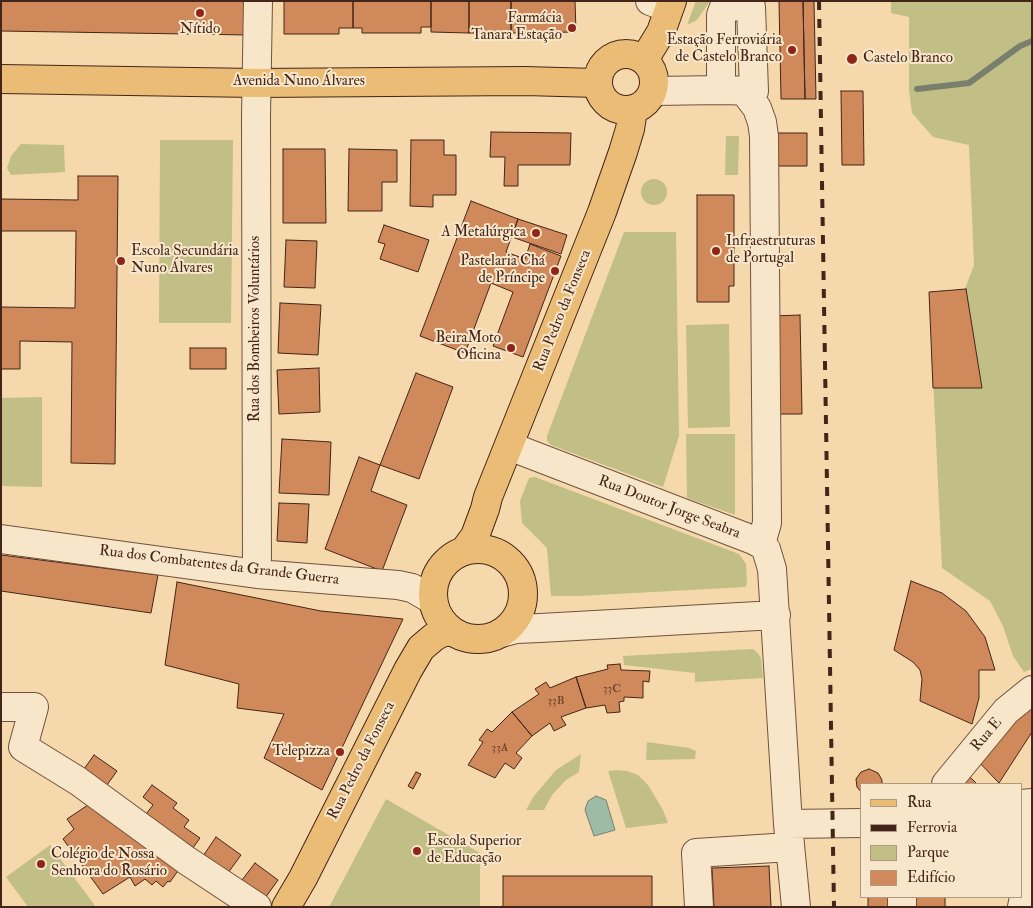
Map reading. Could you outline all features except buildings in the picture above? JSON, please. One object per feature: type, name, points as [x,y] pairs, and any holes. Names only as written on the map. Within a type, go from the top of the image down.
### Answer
[{"type":"main road","points":[[644,60],[661,32],[663,4]]},
{"type":"main road","points":[[622,54],[630,54],[644,60],[653,72],[654,79],[654,91],[645,104],[633,110],[616,109],[608,105],[603,99],[598,83],[602,67],[614,56],[622,54]]},
{"type":"main road","name":"Avenida Nuno Álvares","points":[[1,79],[256,83],[524,80],[598,83]]},
{"type":"main road","name":"Rua Pedro da Fonseca","points":[[464,551],[475,536],[488,497],[602,212],[623,152],[633,110]]},
{"type":"main road","points":[[485,509],[492,536],[520,578],[523,590],[522,603],[518,615],[511,625],[501,633],[482,639],[471,639],[452,632],[436,612],[433,600],[436,576],[443,565],[452,557],[464,551],[478,549],[492,551],[505,558]]},
{"type":"main road","name":"Rua Pedro da Fonseca","points":[[286,907],[408,670],[422,648],[434,636],[443,632],[452,632]]},
{"type":"street","name":"Rua dos Bombeiros Voluntários","points":[[257,574],[256,83],[258,1]]},
{"type":"street","points":[[733,91],[722,10],[724,7],[751,4]]},
{"type":"street","points":[[654,91],[733,91],[757,108],[762,122],[764,136],[767,523],[761,544],[766,549],[772,569],[789,835],[796,907]]},
{"type":"street","name":"Rua Doutor Jorge Seabra","points":[[509,446],[761,544]]},
{"type":"street","name":"Rua dos Combatentes da Grande Guerra","points":[[1,539],[257,574],[398,585],[412,588],[433,600]]},
{"type":"street","points":[[501,633],[516,629],[776,615]]},
{"type":"street","name":"Rua E","points":[[947,783],[1006,711],[1032,690]]},
{"type":"street","points":[[1,706],[34,707],[12,747],[78,780],[186,860],[257,907]]},
{"type":"street","points":[[698,907],[696,853],[860,823]]},
{"type":"street","points":[[1022,907],[1028,877],[1032,826]]},
{"type":"green space","points":[[696,1],[710,1],[697,20],[687,25]]},
{"type":"green space","points":[[891,1],[1032,1],[1032,669],[1024,672],[1013,656],[1003,626],[990,601],[942,568],[929,292],[965,289],[974,265],[969,145],[933,137],[912,113],[909,90],[909,17],[891,13]]},
{"type":"green space","points":[[726,136],[739,136],[738,175],[725,175]]},
{"type":"green space","points":[[160,140],[233,140],[231,323],[159,323]]},
{"type":"green space","points":[[21,144],[64,145],[65,172],[11,175],[7,168],[11,156]]},
{"type":"green space","points":[[654,179],[663,183],[667,192],[663,201],[654,205],[645,201],[641,192],[645,183]]},
{"type":"green space","points":[[624,232],[676,232],[679,436],[663,487],[551,445],[547,441],[547,436]]},
{"type":"green space","points":[[729,324],[730,427],[688,428],[686,325]]},
{"type":"green space","points":[[42,397],[42,487],[1,486],[1,398]]},
{"type":"green space","points":[[686,434],[735,434],[735,515],[687,498]]},
{"type":"green space","points":[[535,477],[739,554],[746,564],[747,584],[745,587],[551,596],[547,548],[522,523],[520,501],[529,478]]},
{"type":"green space","points":[[753,649],[761,658],[763,678],[695,682],[695,673],[624,665],[623,656]]},
{"type":"green space","points":[[647,742],[689,748],[696,751],[695,759],[646,760]]},
{"type":"green space","points":[[581,754],[579,772],[566,780],[552,795],[544,810],[526,810],[534,796],[556,770]]},
{"type":"green space","points":[[617,770],[638,775],[648,785],[663,810],[668,823],[626,828],[608,771]]},
{"type":"green space","points":[[386,799],[480,853],[480,907],[329,907]]},
{"type":"green space","points":[[50,845],[96,907],[28,907],[6,877]]},
{"type":"shaded area","points":[[596,796],[606,800],[615,830],[594,836],[585,810],[588,801]]},
{"type":"waterway","points":[[917,89],[969,83],[1020,46],[1032,41]]},
{"type":"railway","points":[[819,1],[834,907]]},
{"type":"place","name":"Nítido","points":[[200,13]]},
{"type":"place","name":"Farmácia Tanara Estação","points":[[572,28]]},
{"type":"place","name":"Estação Ferroviária de Castelo Branco","points":[[792,50]]},
{"type":"place","name":"Castelo Branco","points":[[852,59]]},
{"type":"place","name":"A Metalúrgica","points":[[536,233]]},
{"type":"place","name":"Infraestruturas de Portugal","points":[[716,251]]},
{"type":"place","name":"Escola Secundária Nuno Álvares","points":[[121,261]]},
{"type":"place","name":"Pastelaria Chá de Príncipe","points":[[555,271]]},
{"type":"place","name":"BeiraMoto Oficina","points":[[511,348]]},
{"type":"place","name":"Telepizza","points":[[340,752]]},
{"type":"place","name":"Escola Superior de Educação","points":[[417,851]]},
{"type":"place","name":"Colégio de Nossa Senhora do Rosário","points":[[41,864]]}]
